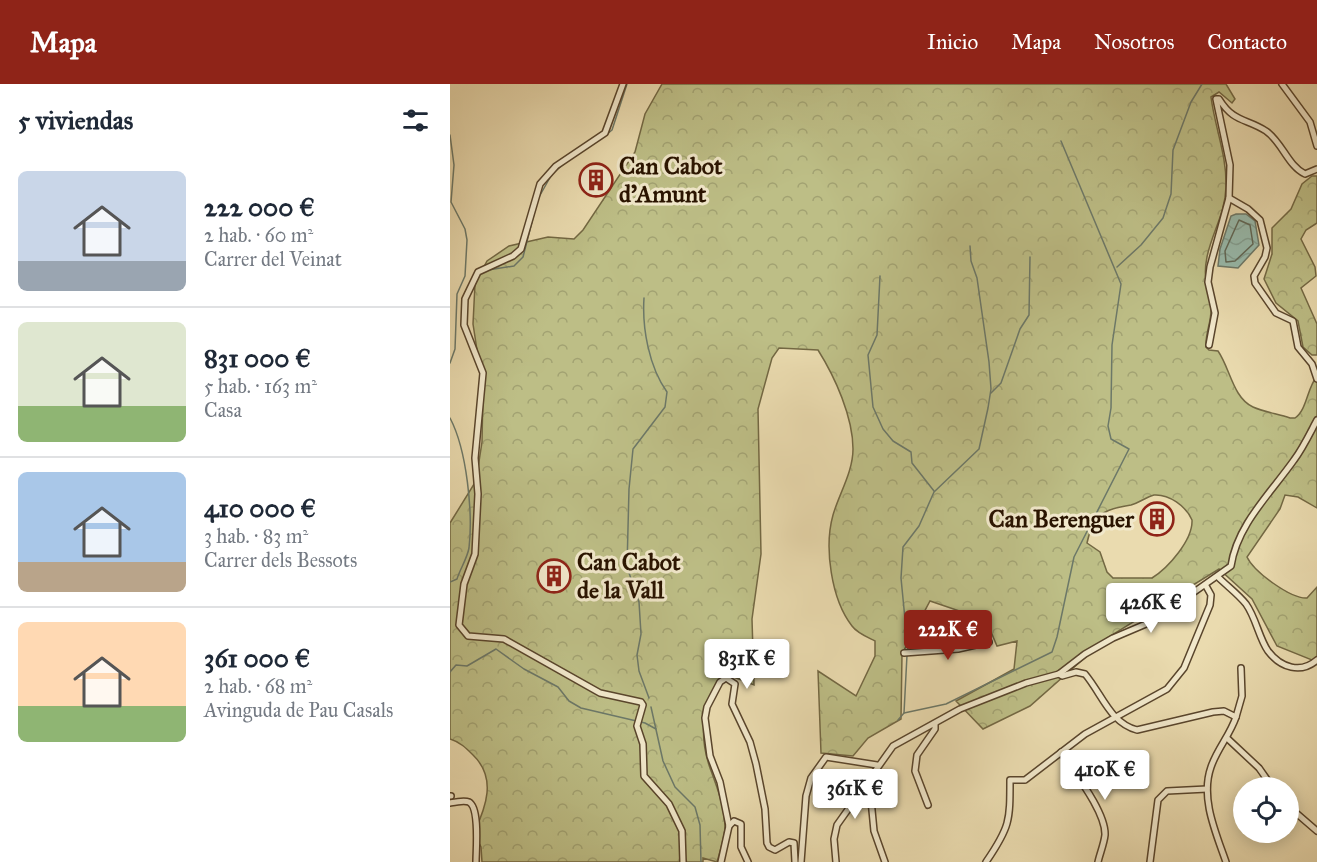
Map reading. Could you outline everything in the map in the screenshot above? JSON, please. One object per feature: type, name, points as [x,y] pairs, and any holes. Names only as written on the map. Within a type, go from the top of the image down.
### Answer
[{"type":"street","points":[[623,84],[605,133],[556,166],[540,184],[521,249],[513,256],[478,272],[465,299],[464,325],[483,373],[475,458],[478,494],[475,554],[464,584],[459,625],[468,636],[504,639],[600,693],[640,702],[643,705],[637,726],[643,744],[644,776],[669,804],[682,831],[683,862]]},
{"type":"street","points":[[1282,84],[1310,122],[1317,146]]},
{"type":"street","points":[[1209,345],[1215,313],[1208,282],[1210,267],[1229,198],[1230,165],[1215,101],[1217,98],[1235,118],[1266,131],[1298,171],[1305,174],[1317,169]]},
{"type":"street","points":[[1229,198],[1248,209],[1260,220],[1267,248],[1265,257],[1254,276],[1255,283],[1276,313],[1293,321],[1298,346],[1312,364],[1317,379]]},
{"type":"street","points":[[836,862],[834,839],[837,825],[877,765],[893,746],[985,698],[1059,674],[1085,654],[1113,638],[1153,621],[1206,586],[1230,566],[1234,545],[1261,504],[1296,458],[1317,420]]},
{"type":"street","points":[[1218,577],[1245,604],[1269,651],[1286,664],[1300,670],[1308,668],[1317,660]]},
{"type":"street","points":[[986,862],[1004,836],[1010,814],[1010,780],[1025,780],[1085,734],[1161,694],[1184,668],[1210,605],[1211,595],[1206,586]]},
{"type":"street","points":[[904,652],[958,649],[988,642]]},
{"type":"street","points":[[1226,862],[1211,819],[1207,789],[1211,767],[1228,739],[1242,696],[1241,668]]},
{"type":"street","points":[[1059,674],[1062,676],[1076,672],[1085,674],[1114,718],[1126,728],[1137,730],[1213,712],[1224,711],[1236,717]]},
{"type":"street","points":[[721,862],[729,826],[720,782],[710,756],[705,718],[712,697],[720,682],[726,678],[735,684],[732,705],[750,742],[756,764],[765,809],[767,843],[775,850],[789,842],[794,843],[795,862]]},
{"type":"street","points":[[928,805],[915,771],[918,755],[935,729],[935,724]]},
{"type":"street","points":[[1228,739],[1259,768],[1265,777]]},
{"type":"street","points":[[1061,752],[1091,798],[1104,825],[1105,834],[1098,862]]},
{"type":"street","points":[[801,862],[806,796],[811,778],[826,757],[877,765]]},
{"type":"street","points":[[869,778],[874,831],[885,862]]},
{"type":"street","points":[[1150,862],[1158,800],[1167,791],[1207,789]]},
{"type":"street","points":[[450,803],[467,801],[471,804],[476,816],[476,862]]},
{"type":"street","points":[[1299,815],[1317,831]]},
{"type":"street","points":[[729,826],[734,821],[741,824],[741,847],[748,862]]},
{"type":"green space","points":[[662,84],[1226,84],[1235,99],[1232,103],[1219,92],[1211,97],[1225,164],[1226,187],[1223,206],[1209,248],[1206,265],[1211,312],[1206,347],[1209,350],[1218,351],[1236,390],[1246,403],[1257,409],[1290,418],[1295,418],[1302,410],[1317,376],[1317,508],[1298,497],[1285,495],[1280,509],[1247,557],[1265,577],[1292,594],[1307,598],[1317,587],[1317,662],[1277,646],[1252,599],[1219,569],[1107,638],[1030,706],[983,729],[956,701],[1014,669],[1017,641],[997,646],[986,620],[930,601],[902,654],[901,719],[868,738],[853,756],[821,753],[818,671],[856,696],[875,656],[875,641],[862,635],[852,626],[839,602],[831,572],[830,528],[848,474],[853,449],[846,411],[837,385],[818,350],[779,348],[772,358],[758,409],[761,554],[752,619],[754,685],[734,677],[726,669],[712,692],[705,716],[706,754],[722,803],[725,826],[717,862],[703,858],[703,862],[482,862],[481,847],[474,833],[487,793],[485,773],[470,752],[450,739],[450,523],[476,481],[482,442],[483,389],[473,324],[475,284],[487,261],[509,246],[548,237],[574,239],[583,230],[635,152],[645,114]],"holes":[[[1160,495],[1176,502],[1186,510],[1192,520],[1184,545],[1172,561],[1152,578],[1113,578],[1107,572],[1100,552],[1087,543],[1096,519],[1107,511]]]},
{"type":"green space","points":[[1312,176],[1317,176],[1317,223],[1306,230],[1301,239],[1315,267],[1316,276],[1301,288],[1317,324],[1317,355],[1312,355],[1303,347],[1298,321],[1276,303],[1264,279],[1272,254],[1272,228],[1291,209],[1302,184]]},
{"type":"water","points":[[1246,214],[1255,221],[1259,245],[1238,268],[1218,266],[1220,249],[1231,216]]},
{"type":"waterway","points":[[606,135],[612,130],[627,84]]},
{"type":"waterway","points":[[1117,267],[1141,245],[1163,218],[1171,194],[1173,150],[1191,102],[1202,84]]},
{"type":"waterway","points":[[450,135],[454,165],[451,202],[465,229],[467,240],[465,276],[457,294],[455,349],[450,363]]},
{"type":"waterway","points":[[898,720],[904,713],[946,704],[1052,652],[1074,557],[1129,449],[1111,439],[1108,426],[1111,408],[1112,345],[1121,284],[1061,141]]},
{"type":"waterway","points":[[539,197],[552,174],[565,163]]},
{"type":"waterway","points":[[488,270],[514,266],[523,257],[535,210]]},
{"type":"waterway","points":[[908,650],[901,578],[903,547],[919,526],[934,492],[979,449],[991,389],[977,278],[971,261],[970,246]]},
{"type":"waterway","points":[[991,393],[1001,383],[1020,329],[1029,315],[1030,257]]},
{"type":"waterway","points":[[880,276],[877,335],[868,355],[873,407],[883,429],[893,441],[911,452],[912,463],[934,491]]},
{"type":"waterway","points":[[644,298],[644,322],[648,347],[656,371],[667,392],[665,407],[633,449],[629,489],[627,567],[639,602],[641,634],[637,655],[639,671],[649,698]]},
{"type":"waterway","points":[[450,418],[465,464],[470,517],[468,552],[457,579],[450,582]]},
{"type":"waterway","points":[[450,672],[456,665],[467,666],[496,649],[524,669],[558,687],[569,701],[581,708],[645,723],[656,729]]},
{"type":"waterway","points":[[904,713],[907,655]]},
{"type":"waterway","points":[[651,707],[663,761],[675,787],[695,807],[700,825],[701,862]]},
{"type":"place","name":"Can Cabot d'Amunt","points":[[596,180]]},
{"type":"place","name":"Can Berenguer","points":[[1157,519]]},
{"type":"place","name":"Can Cabot de la Vall","points":[[554,576]]}]
